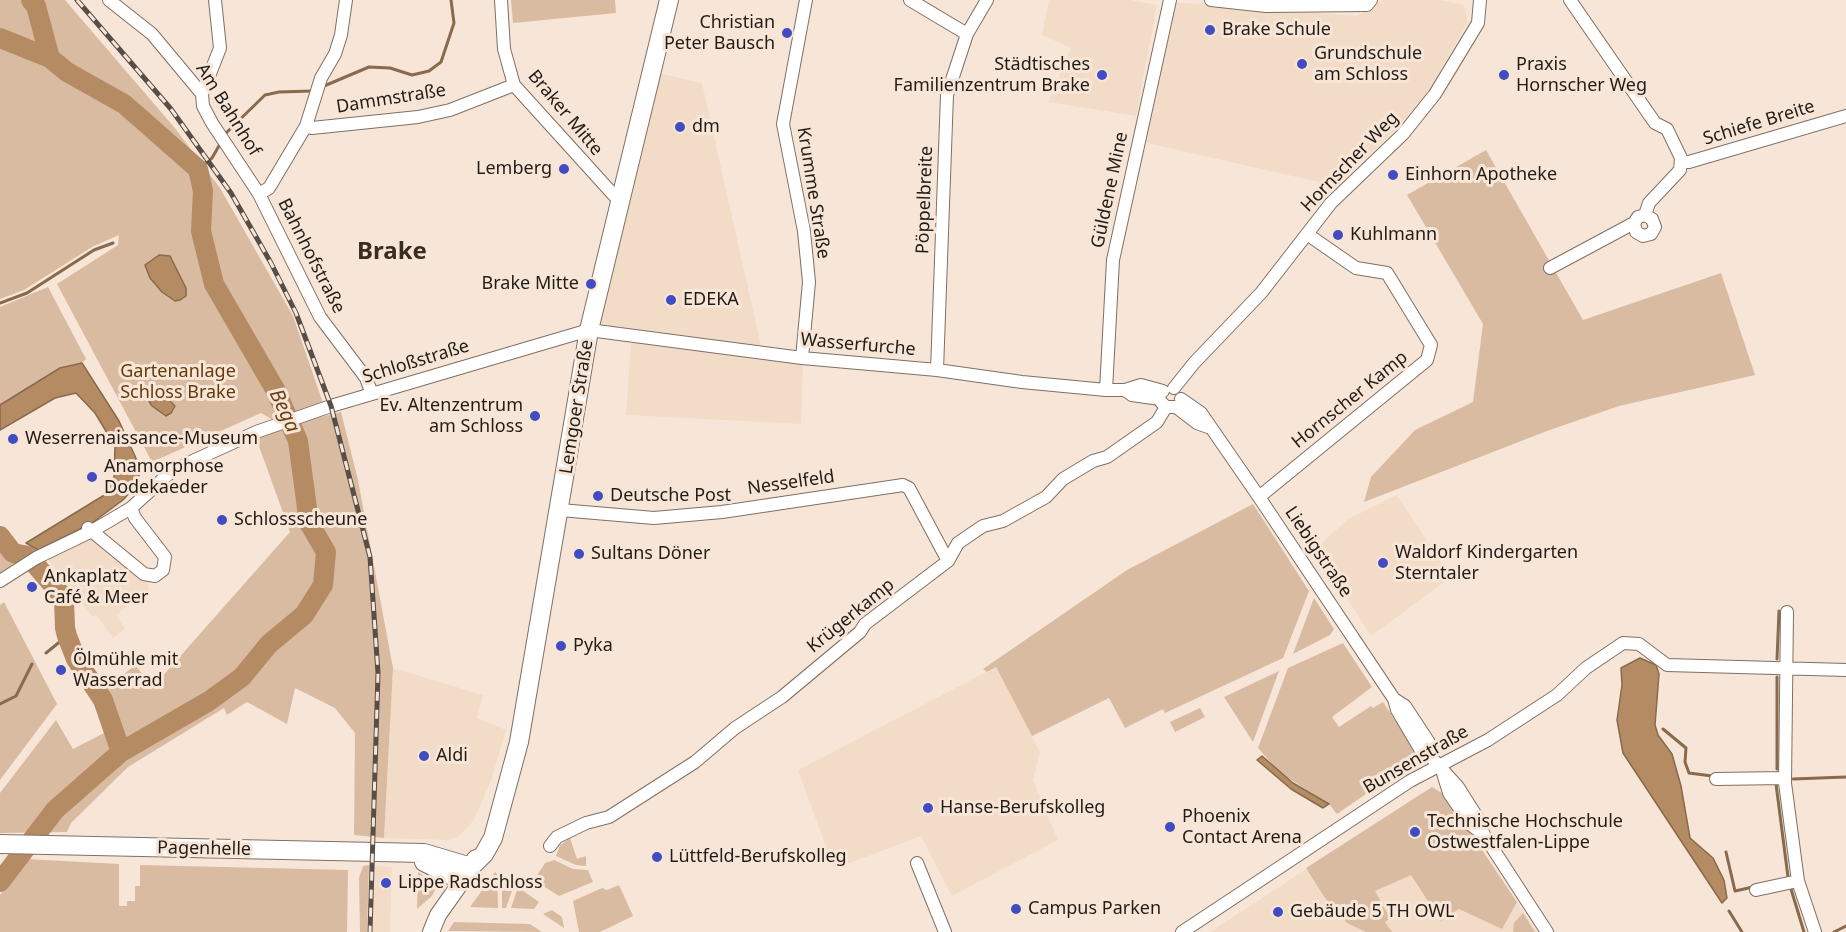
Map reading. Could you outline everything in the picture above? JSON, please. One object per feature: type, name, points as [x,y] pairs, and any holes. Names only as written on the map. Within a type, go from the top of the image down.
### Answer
[{"type":"main road","name":"Lemgoer Straße","points":[[466,874],[493,838],[519,742],[589,330],[669,0]]},
{"type":"main road","name":"Pagenhelle","points":[[0,844],[409,855],[466,874]]},
{"type":"street","name":"Am Bahnhof","points":[[109,0],[152,34],[202,93],[204,106],[212,123],[259,194]]},
{"type":"street","points":[[202,93],[220,48],[215,0]]},
{"type":"street","name":"Bahnhofstraße","points":[[346,0],[342,35],[335,54],[321,78],[306,126],[269,188],[259,194],[320,317],[366,378],[372,394]]},
{"type":"street","name":"Braker Mitte","points":[[501,0],[504,49],[514,84],[620,202]]},
{"type":"street","name":"Krumme Straße","points":[[801,358],[809,282],[804,231],[783,124],[786,97],[806,0]]},
{"type":"street","points":[[910,0],[967,34]]},
{"type":"street","name":"Pöppelbreite","points":[[937,370],[947,95],[967,34],[987,0]]},
{"type":"street","name":"Güldene Mine","points":[[1106,390],[1113,260],[1170,0]]},
{"type":"street","points":[[1210,0],[1266,6],[1367,5],[1371,0]]},
{"type":"street","name":"Hornscher Weg","points":[[1170,398],[1194,363],[1261,293],[1331,202],[1403,134],[1435,94],[1478,23],[1480,0]]},
{"type":"street","points":[[1570,0],[1654,123],[1667,129],[1681,162],[1680,170],[1649,203],[1645,215]]},
{"type":"street","name":"Dammstraße","points":[[306,126],[312,128],[418,117],[450,110],[514,84]]},
{"type":"street","name":"Schiefe Breite","points":[[1681,162],[1689,162],[1846,116]]},
{"type":"street","points":[[1550,268],[1634,223],[1638,217],[1645,215],[1652,219],[1655,227],[1651,234],[1642,236],[1636,232],[1634,223]]},
{"type":"street","name":"Hornscher Kamp","points":[[1260,497],[1427,360],[1431,345],[1387,273],[1356,268],[1307,234]]},
{"type":"street","name":"Wasserfurche","points":[[589,330],[801,358],[937,370],[1106,390],[1125,390],[1132,394],[1170,398]]},
{"type":"street","name":"Schloßstraße","points":[[0,581],[36,558],[131,508],[173,470],[255,432],[306,414],[589,330]]},
{"type":"street","name":"Liebigstraße","points":[[1170,398],[1201,413],[1208,427],[1260,497],[1394,699],[1397,710],[1423,754],[1437,766],[1449,793],[1471,825],[1484,835],[1547,932]]},
{"type":"street","name":"Krügerkamp","points":[[550,846],[557,837],[586,823],[609,817],[695,762],[735,728],[782,697],[860,632],[865,624],[948,561],[957,543],[983,526],[1003,520],[1046,497],[1063,479],[1093,461],[1107,457],[1157,422],[1170,398]]},
{"type":"street","name":"Nesselfeld","points":[[560,510],[654,518],[722,512],[903,485],[909,488],[948,561]]},
{"type":"street","points":[[90,529],[144,574],[151,577],[159,574],[165,566],[165,557],[135,518],[131,508]]},
{"type":"street","points":[[1787,612],[1785,778],[1790,835],[1798,881],[1815,932]]},
{"type":"street","name":"Bunsenstraße","points":[[1182,932],[1410,781],[1488,740],[1557,695],[1586,668],[1623,643],[1639,644],[1667,665],[1786,669]]},
{"type":"street","points":[[1786,669],[1846,669]]},
{"type":"street","points":[[1716,778],[1785,778]]},
{"type":"street","points":[[917,863],[945,932]]},
{"type":"street","points":[[431,932],[438,915],[466,874]]},
{"type":"street","points":[[1756,890],[1798,881]]},
{"type":"shaded area","name":"Städtisches Familienzentrum Brake","points":[[1049,0],[1130,0],[1157,5],[1136,116],[1048,102],[1071,48],[1042,35]]},
{"type":"shaded area","name":"Grundschule am Schloss","points":[[1382,0],[1441,0],[1464,5],[1468,22],[1419,107],[1336,186],[1143,142],[1174,2],[1357,16]]},
{"type":"shaded area","points":[[659,73],[702,83],[764,359],[803,363],[801,424],[626,415],[631,343],[594,337]]},
{"type":"shaded area","points":[[159,255],[170,256],[186,288],[186,296],[180,300],[175,301],[162,292],[150,278],[145,265]]},
{"type":"shaded area","points":[[82,363],[119,421],[140,467],[138,483],[123,500],[92,523],[38,550],[26,543],[106,494],[114,477],[115,446],[95,413],[76,393],[55,398],[0,430],[0,405],[60,368]]},
{"type":"shaded area","points":[[158,389],[175,406],[166,416],[149,401],[149,392]]},
{"type":"shaded area","name":"Waldorf Kindergarten Sterntaler","points":[[1397,495],[1451,577],[1371,636],[1315,549],[1348,519]]},
{"type":"shaded area","points":[[91,535],[147,580],[149,589],[116,615],[125,629],[113,638],[96,615],[93,617],[46,557]]},
{"type":"shaded area","points":[[1640,658],[1656,665],[1659,674],[1655,725],[1658,735],[1672,754],[1681,786],[1690,838],[1713,858],[1724,880],[1727,898],[1722,903],[1623,753],[1617,720],[1622,685],[1621,668]]},
{"type":"shaded area","name":"Hanse-Berufskolleg","points":[[996,667],[1040,752],[1033,780],[1058,840],[952,896],[921,836],[834,869],[798,770]]},
{"type":"shaded area","points":[[393,668],[483,695],[477,718],[506,730],[491,781],[474,820],[458,837],[447,840],[384,838]]},
{"type":"shaded area","points":[[1262,756],[1293,783],[1329,804],[1323,808],[1291,789],[1257,760]]},
{"type":"shaded area","name":"Technische Hochschule Ostwestfalen-Lippe","points":[[1432,787],[1445,795],[1537,932],[1210,932]]},
{"type":"shaded area","points":[[369,865],[392,867],[390,932],[367,932]]},
{"type":"green space","name":"Gartenanlage Schloss Brake","points":[[0,0],[65,0],[174,127],[220,188],[293,316],[323,403],[273,420],[261,413],[152,462],[57,284],[118,245],[119,235],[92,247],[24,290],[0,299],[0,42],[30,49],[33,40],[0,34]]},
{"type":"green space","points":[[511,0],[615,0],[616,13],[513,23]]},
{"type":"green space","points":[[1486,150],[1583,320],[1721,273],[1755,375],[1619,406],[1547,431],[1364,502],[1371,477],[1415,430],[1473,402],[1483,324],[1407,195]]},
{"type":"green space","points":[[48,287],[86,359],[82,363],[60,368],[0,405],[0,307]]},
{"type":"green space","points":[[341,412],[358,480],[393,668],[384,838],[354,835],[355,733],[335,708],[295,688],[287,724],[247,702],[227,715],[224,708],[128,767],[71,823],[67,832],[0,833],[0,793],[56,720],[73,749],[110,730],[102,707],[94,694],[111,685],[135,665],[153,687],[290,532],[256,438],[304,421]]},
{"type":"green space","points":[[1253,504],[1309,591],[1283,658],[1165,713],[1163,709],[1125,728],[1109,698],[1032,736],[996,667],[987,672],[983,669],[1127,570]]},
{"type":"green space","points":[[0,546],[15,565],[0,573]]},
{"type":"green space","points":[[1314,598],[1334,629],[1330,635],[1293,654]]},
{"type":"green space","points":[[4,602],[57,704],[0,780],[0,605]]},
{"type":"green space","points":[[1343,643],[1372,687],[1332,717],[1339,727],[1371,706],[1373,708],[1383,702],[1417,754],[1415,760],[1337,814],[1329,804],[1279,772],[1258,748],[1288,668]]},
{"type":"green space","points":[[1279,671],[1253,742],[1224,697]]},
{"type":"green space","points":[[1200,708],[1205,717],[1175,732],[1170,722]]},
{"type":"green space","name":"Technische Hochschule Ostwestfalen-Lippe","points":[[1432,787],[1445,795],[1517,902],[1502,929],[1459,909],[1441,921],[1411,875],[1375,891],[1390,918],[1385,922],[1392,932],[1366,932],[1347,923],[1325,898],[1306,868]]},
{"type":"green space","points":[[570,838],[577,859],[586,856],[586,866],[576,865],[556,856],[560,845]]},
{"type":"green space","points":[[26,859],[119,864],[119,906],[127,906],[127,901],[135,901],[135,886],[140,886],[140,865],[348,870],[347,932],[0,932],[0,895]]},
{"type":"green space","points":[[554,860],[573,869],[588,870],[593,882],[559,896],[534,880],[545,863]]},
{"type":"green space","points":[[369,865],[367,932],[360,932],[359,878],[363,866]]},
{"type":"green space","points":[[418,872],[427,878],[435,890],[432,896],[417,909]]},
{"type":"green space","points":[[495,872],[497,874],[498,908],[470,907]]},
{"type":"green space","points":[[502,877],[514,885],[506,908],[502,908]]},
{"type":"green space","points":[[619,885],[633,916],[600,932],[579,932],[573,901],[602,888],[607,890]]},
{"type":"green space","points":[[518,887],[539,902],[534,909],[511,908]]},
{"type":"green space","points":[[552,910],[562,917],[564,928],[543,914]]},
{"type":"green space","points":[[1523,913],[1535,932],[1513,932],[1514,923]]},
{"type":"green space","points":[[454,922],[530,924],[542,932],[448,931]]},
{"type":"waterway","name":"Bega","points":[[31,0],[36,6],[50,58],[67,72],[124,104],[198,169],[203,191],[201,231],[214,284],[276,391],[298,441],[309,523],[326,552],[323,585],[304,615],[269,644],[242,677],[209,701],[121,752]]},
{"type":"waterway","points":[[324,86],[369,67],[390,68],[412,75],[429,71],[441,62],[454,23],[451,0]]},
{"type":"waterway","name":"Bega","points":[[0,38],[50,58]]},
{"type":"waterway","points":[[224,135],[265,95],[279,92],[312,91]]},
{"type":"waterway","points":[[198,169],[212,158],[220,144]]},
{"type":"waterway","points":[[0,303],[27,293],[94,250],[113,243]]},
{"type":"waterway","name":"Bega","points":[[0,536],[13,553],[28,556],[64,598],[67,636],[76,659],[103,700],[121,752],[55,810],[0,882]]},
{"type":"waterway","points":[[1777,659],[1779,611]]},
{"type":"waterway","points":[[46,653],[67,636]]},
{"type":"waterway","points":[[0,704],[16,696],[32,664]]},
{"type":"waterway","points":[[1777,677],[1777,769]]},
{"type":"waterway","points":[[1663,729],[1686,748],[1685,762],[1689,773],[1712,776]]},
{"type":"waterway","points":[[1793,779],[1846,777]]},
{"type":"waterway","points":[[1776,784],[1788,877]]},
{"type":"waterway","points":[[1726,852],[1735,891],[1753,887]]},
{"type":"waterway","points":[[1791,889],[1804,932]]},
{"type":"waterway","points":[[1729,911],[1742,932]]},
{"type":"waterway","points":[[1834,932],[1846,926]]},
{"type":"railway","points":[[77,0],[171,109],[231,193],[271,263],[296,313],[331,406],[370,557],[378,673],[370,932]]},
{"type":"place","name":"Brake Schule","points":[[1210,30]]},
{"type":"place","name":"Christian Peter Bausch","points":[[787,33]]},
{"type":"place","name":"Grundschule am Schloss","points":[[1302,64]]},
{"type":"place","name":"Städtisches Familienzentrum Brake","points":[[1102,75]]},
{"type":"place","name":"Praxis Hornscher Weg","points":[[1504,75]]},
{"type":"place","name":"dm","points":[[680,127]]},
{"type":"place","name":"Lemberg","points":[[564,169]]},
{"type":"place","name":"Einhorn Apotheke","points":[[1393,175]]},
{"type":"place","name":"Kuhlmann","points":[[1338,235]]},
{"type":"place","name":"Brake Mitte","points":[[591,284]]},
{"type":"place","name":"EDEKA","points":[[671,300]]},
{"type":"place","name":"Ev. Altenzentrum am Schloss","points":[[535,416]]},
{"type":"place","name":"Weserrenaissance-Museum","points":[[13,439]]},
{"type":"place","name":"Anamorphose Dodekaeder","points":[[92,477]]},
{"type":"place","name":"Deutsche Post","points":[[598,496]]},
{"type":"place","name":"Schlossscheune","points":[[222,520]]},
{"type":"place","name":"Sultans Döner","points":[[579,554]]},
{"type":"place","name":"Waldorf Kindergarten Sterntaler","points":[[1383,563]]},
{"type":"place","name":"Ankaplatz Café & Meer","points":[[32,587]]},
{"type":"place","name":"Pyka","points":[[561,646]]},
{"type":"place","name":"Ölmühle mit Wasserrad","points":[[61,670]]},
{"type":"place","name":"Aldi","points":[[424,756]]},
{"type":"place","name":"Hanse-Berufskolleg","points":[[928,808]]},
{"type":"place","name":"Phoenix Contact Arena","points":[[1170,827]]},
{"type":"place","name":"Technische Hochschule Ostwestfalen-Lippe","points":[[1415,832]]},
{"type":"place","name":"Lüttfeld-Berufskolleg","points":[[657,857]]},
{"type":"place","name":"Lippe Radschloss","points":[[386,883]]},
{"type":"place","name":"Campus Parken","points":[[1016,909]]},
{"type":"place","name":"Gebäude 5 TH OWL","points":[[1278,912]]},
{"type":"district","name":"Brake","points":[[392,252]]}]
